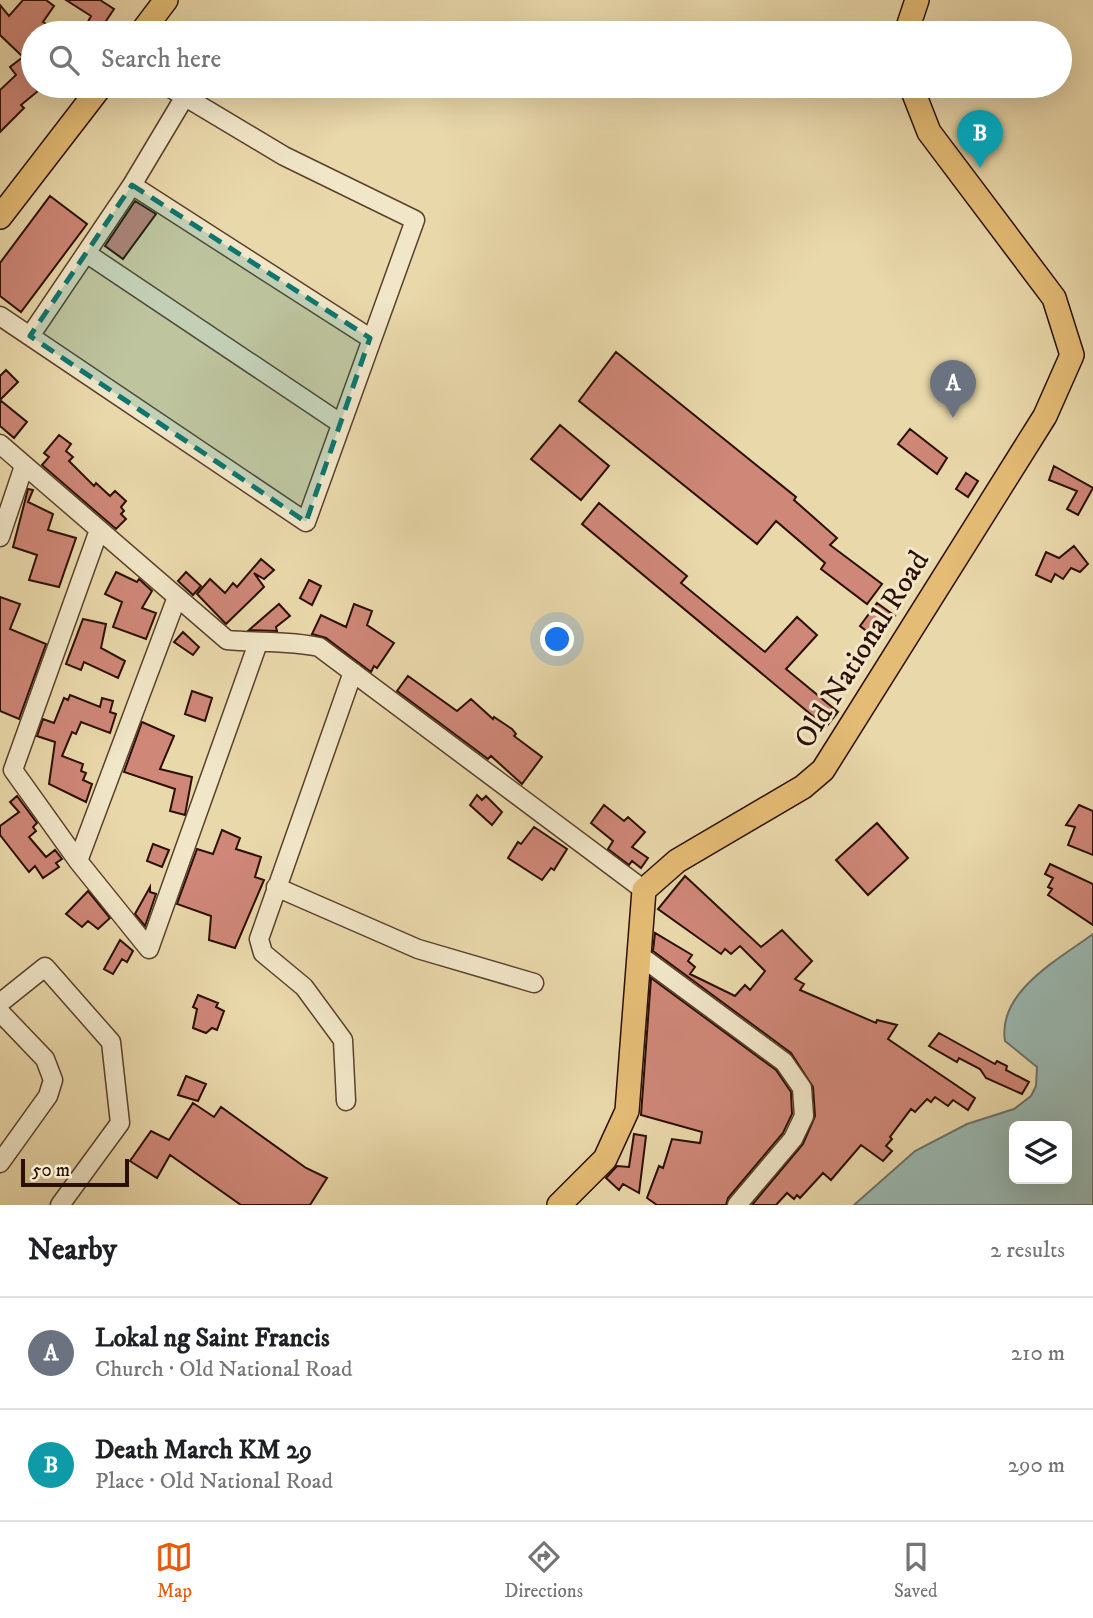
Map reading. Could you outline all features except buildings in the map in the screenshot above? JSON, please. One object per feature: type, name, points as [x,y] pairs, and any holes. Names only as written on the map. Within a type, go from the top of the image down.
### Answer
[{"type":"main road","points":[[150,21],[166,0]]},
{"type":"main road","points":[[910,21],[917,0]]},
{"type":"main road","points":[[0,217],[92,98]]},
{"type":"main road","name":"Old National Road","points":[[643,890],[677,861],[803,787],[823,771],[1045,416],[1072,355],[1054,298],[929,132],[916,98]]},
{"type":"main road","points":[[559,1205],[605,1159],[627,1111],[643,890]]},
{"type":"street","points":[[0,316],[306,522],[370,338],[415,220],[284,156],[184,98],[132,185],[30,336]]},
{"type":"street","points":[[132,185],[370,338]]},
{"type":"street","points":[[86,253],[340,423]]},
{"type":"street","points":[[0,444],[227,640],[258,643],[289,640],[320,647],[643,890]]},
{"type":"street","points":[[0,537],[24,466]]},
{"type":"street","points":[[99,530],[6,763],[78,861],[149,949],[258,643]]},
{"type":"street","points":[[78,861],[177,597]]},
{"type":"street","points":[[346,1101],[343,1040],[304,987],[263,953],[259,939],[353,672]]},
{"type":"street","points":[[276,887],[418,949],[534,983]]},
{"type":"street","points":[[639,955],[784,1062],[802,1088],[804,1116],[793,1139],[737,1205]]},
{"type":"street","points":[[0,1003],[45,967],[111,1042],[120,1123],[60,1205]]},
{"type":"street","points":[[0,1013],[45,1059],[53,1080],[48,1096],[7,1137],[0,1163]]},
{"type":"highlighted area","points":[[132,185],[370,338],[306,522],[30,336]]},
{"type":"water","points":[[1093,934],[1093,1205],[854,1205],[915,1151],[967,1124],[1014,1109],[1031,1096],[1036,1086],[1037,1067],[1005,1041],[1005,1023],[1020,992],[1048,966]]},
{"type":"place","name":"Death March KM 29","points":[[980,168]]},
{"type":"place","name":"Lokal ng Saint Francis","points":[[953,418]]}]
